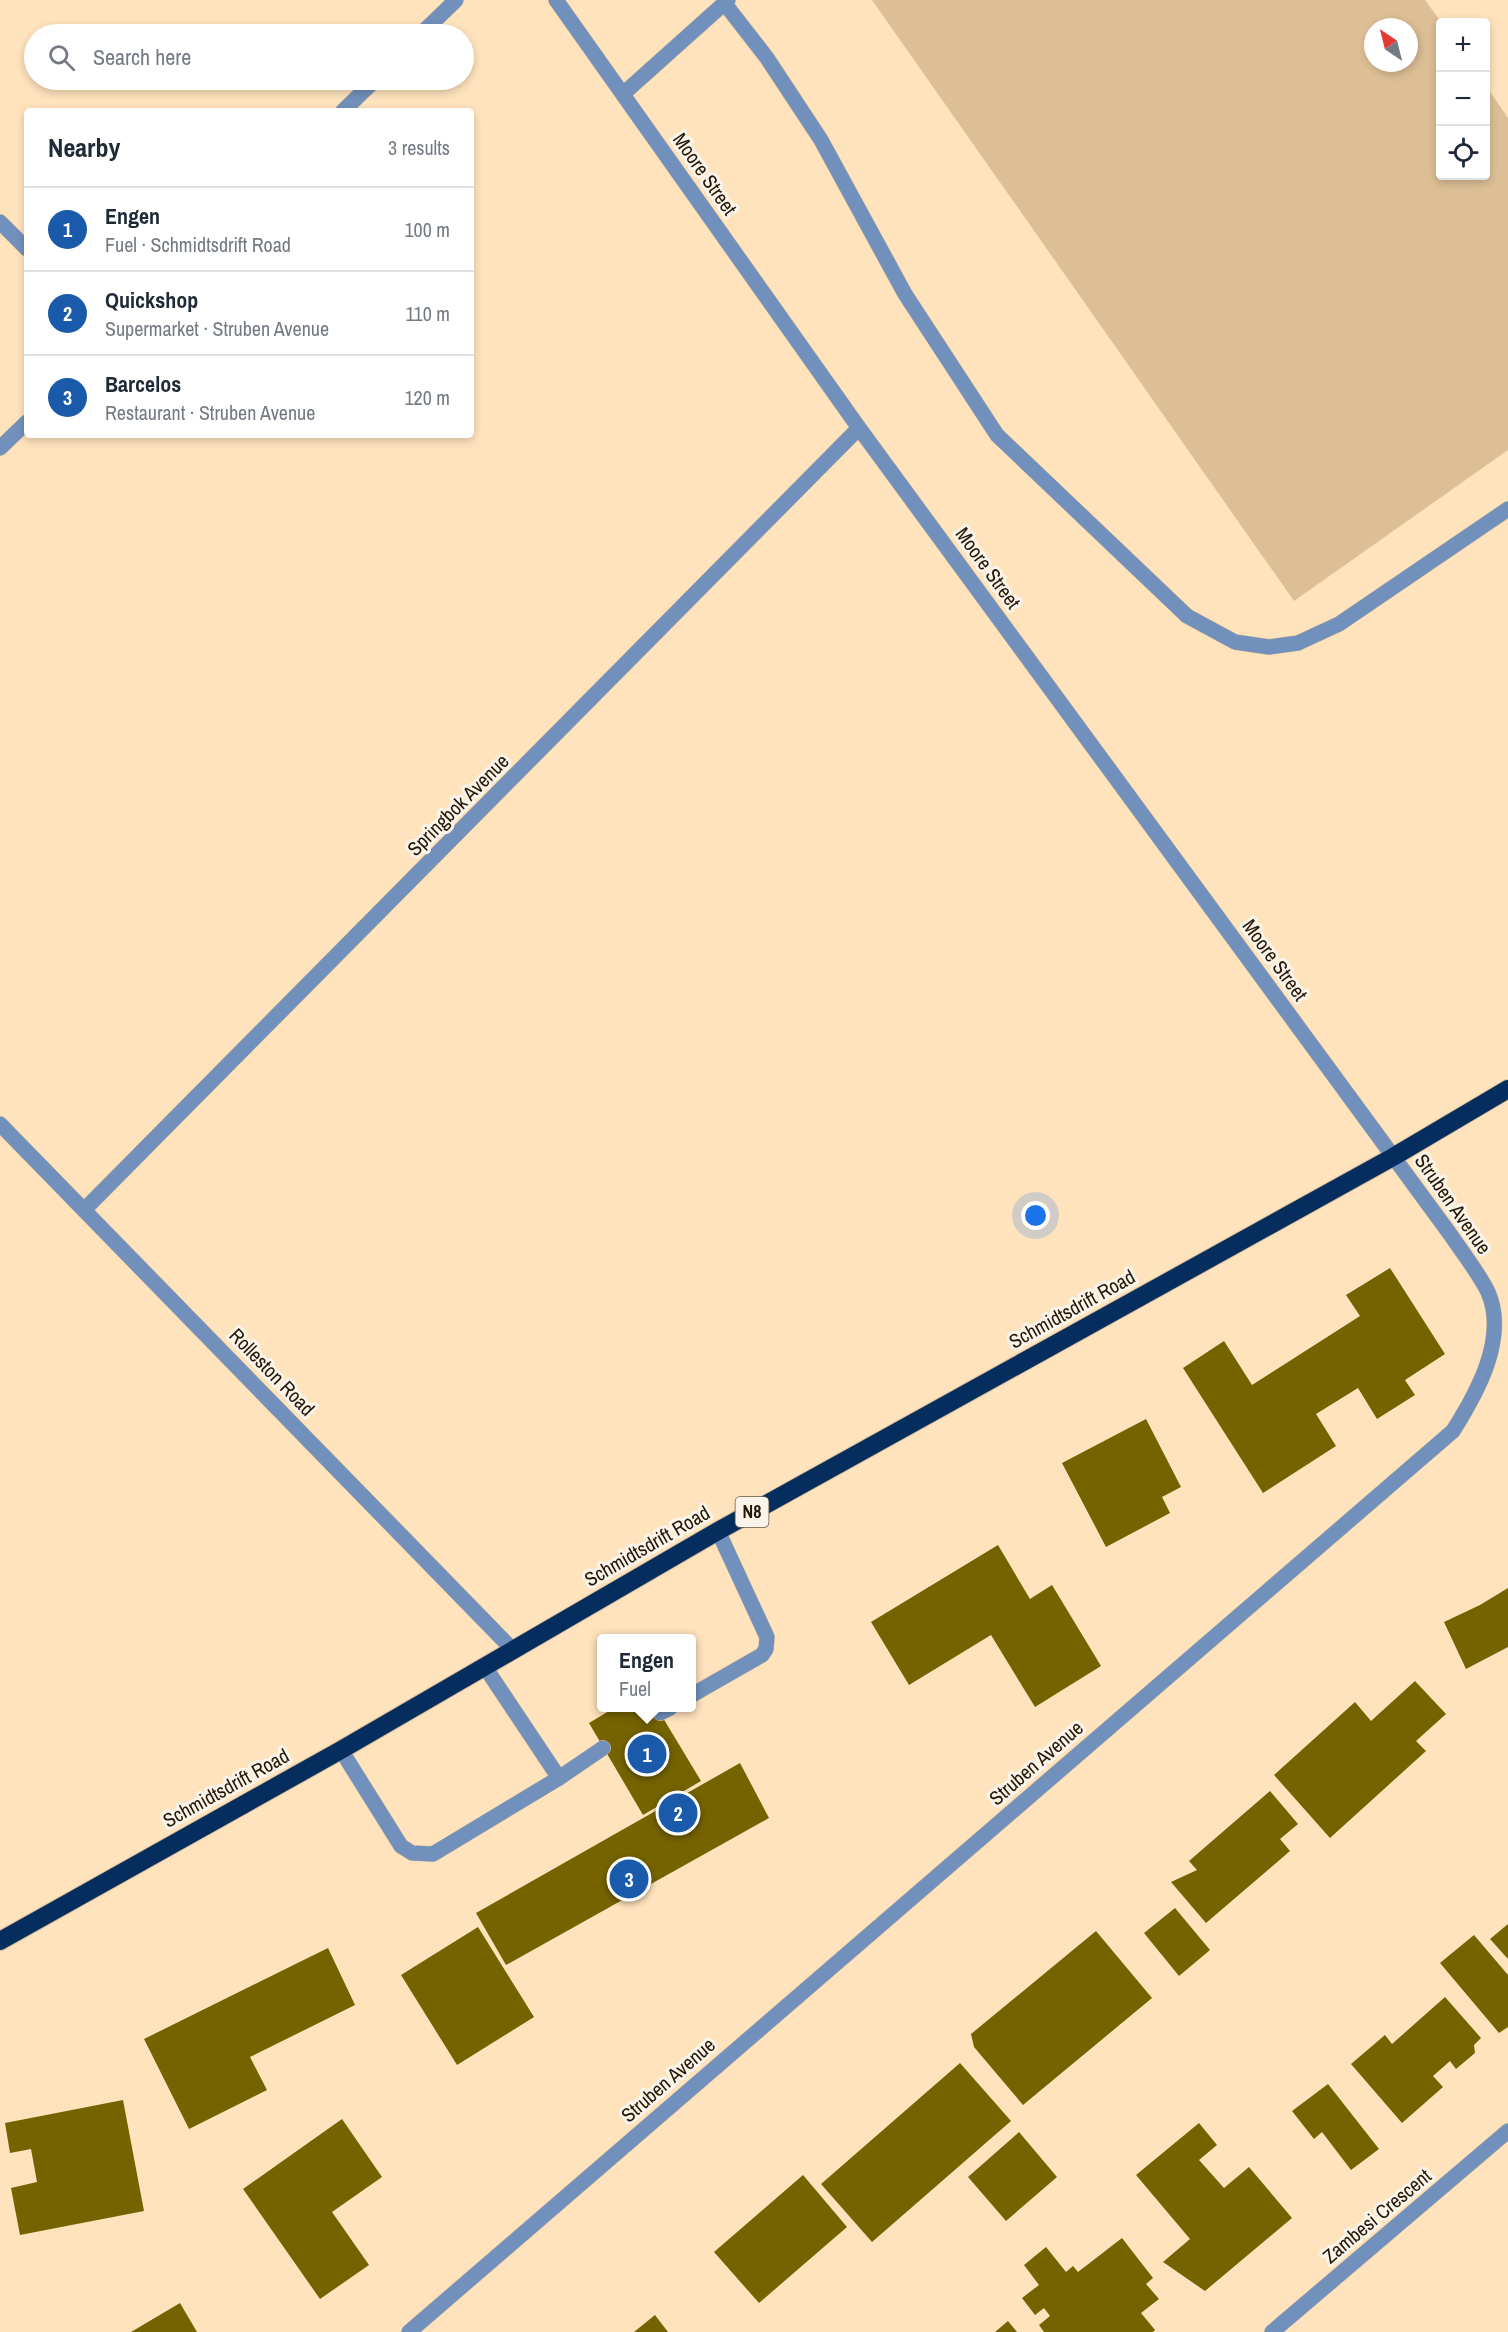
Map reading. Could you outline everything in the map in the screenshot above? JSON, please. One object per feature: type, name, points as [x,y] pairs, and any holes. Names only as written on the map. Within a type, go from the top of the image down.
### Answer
[{"type":"highway","name":"Schmidtsdrift Road","points":[[0,1941],[341,1750],[718,1531],[1393,1157],[1508,1089]]},
{"type":"street","points":[[431,24],[456,0]]},
{"type":"street","name":"Moore Street","points":[[555,0],[859,428],[1393,1157]]},
{"type":"street","points":[[622,94],[727,2],[821,140],[905,294],[997,435],[1187,616],[1234,642],[1269,647],[1298,643],[1339,624],[1508,509]]},
{"type":"street","points":[[346,108],[365,90]]},
{"type":"street","points":[[0,222],[24,246]]},
{"type":"street","points":[[0,448],[24,425]]},
{"type":"street","name":"Springbok Avenue","points":[[84,1209],[859,428]]},
{"type":"street","name":"Rolleston Road","points":[[0,1124],[513,1650]]},
{"type":"street","name":"Struben Avenue","points":[[409,2332],[1453,1431],[1477,1394],[1492,1352],[1496,1327],[1492,1305],[1489,1294],[1450,1234],[1393,1157]]},
{"type":"street","points":[[696,1693],[762,1655],[767,1643],[767,1637],[718,1531]]},
{"type":"street","points":[[485,1667],[559,1778]]},
{"type":"street","points":[[341,1750],[401,1846],[412,1853],[433,1854],[559,1778],[603,1748]]},
{"type":"street","name":"Zambesi Crescent","points":[[1272,2332],[1508,2132]]},
{"type":"shaded area","points":[[872,0],[1425,0],[1438,18],[1436,18],[1436,180],[1490,180],[1490,92],[1508,118],[1508,450],[1294,601]]},
{"type":"building","points":[[1390,1268],[1445,1354],[1405,1380],[1415,1395],[1377,1419],[1358,1388],[1316,1414],[1336,1446],[1263,1493],[1183,1368],[1224,1341],[1252,1385],[1360,1316],[1346,1295]]},
{"type":"building","points":[[1146,1419],[1181,1487],[1162,1497],[1170,1513],[1106,1547],[1062,1463]]},
{"type":"building","points":[[998,1545],[1030,1599],[1052,1585],[1101,1666],[1035,1707],[991,1635],[909,1685],[871,1622]]},
{"type":"building","points":[[1508,1588],[1508,1647],[1466,1669],[1444,1622],[1480,1605]]},
{"type":"building","points":[[1415,1681],[1446,1714],[1416,1741],[1426,1751],[1330,1838],[1274,1775],[1355,1702],[1371,1721]]},
{"type":"building","points":[[607,1712],[659,1712],[701,1781],[643,1815],[589,1723]]},
{"type":"building","points":[[740,1763],[769,1818],[506,1965],[476,1913]]},
{"type":"building","points":[[1270,1791],[1298,1824],[1280,1839],[1290,1851],[1206,1923],[1171,1882],[1197,1870],[1189,1861]]},
{"type":"building","points":[[1175,1908],[1210,1950],[1179,1976],[1144,1933]]},
{"type":"building","points":[[1508,1924],[1508,1959],[1490,1939]]},
{"type":"building","points":[[478,1927],[534,2017],[457,2065],[401,1975]]},
{"type":"building","points":[[1096,1931],[1152,1998],[1023,2105],[974,2047],[971,2034]]},
{"type":"building","points":[[1474,1935],[1508,1975],[1508,2027],[1499,2033],[1440,1963]]},
{"type":"building","points":[[328,1948],[355,2005],[250,2057],[267,2090],[189,2129],[144,2039]]},
{"type":"building","points":[[1445,1997],[1481,2038],[1474,2045],[1475,2053],[1456,2069],[1450,2061],[1433,2076],[1443,2087],[1402,2123],[1351,2064],[1385,2035],[1392,2044]]},
{"type":"building","points":[[960,2063],[1011,2121],[872,2242],[821,2184]]},
{"type":"building","points":[[1328,2084],[1379,2149],[1351,2170],[1322,2132],[1314,2139],[1292,2111]]},
{"type":"building","points":[[123,2100],[144,2211],[20,2235],[11,2188],[37,2182],[31,2149],[10,2153],[5,2123]]},
{"type":"building","points":[[342,2119],[382,2177],[332,2212],[369,2265],[320,2299],[243,2189]]},
{"type":"building","points":[[1199,2123],[1217,2145],[1199,2160],[1224,2188],[1249,2167],[1292,2218],[1205,2291],[1163,2262],[1190,2239],[1136,2175]]},
{"type":"building","points":[[1019,2132],[1057,2177],[1006,2221],[968,2177]]},
{"type":"building","points":[[803,2175],[847,2227],[759,2303],[714,2252]]},
{"type":"building","points":[[1122,2238],[1153,2278],[1146,2284],[1159,2299],[1141,2313],[1155,2330],[1153,2332],[1044,2332],[1039,2325],[1050,2316],[1044,2308],[1035,2315],[1022,2298],[1039,2285],[1024,2265],[1046,2247],[1066,2272],[1073,2266],[1078,2272]]},
{"type":"building","points":[[180,2303],[197,2332],[131,2332]]},
{"type":"building","points":[[655,2315],[668,2332],[634,2332]]},
{"type":"building","points":[[1008,2321],[1017,2332],[995,2332]]},
{"type":"place","name":"Engen","points":[[647,1754]]},
{"type":"place","name":"Quickshop","points":[[678,1813]]},
{"type":"place","name":"Barcelos","points":[[629,1879]]}]
